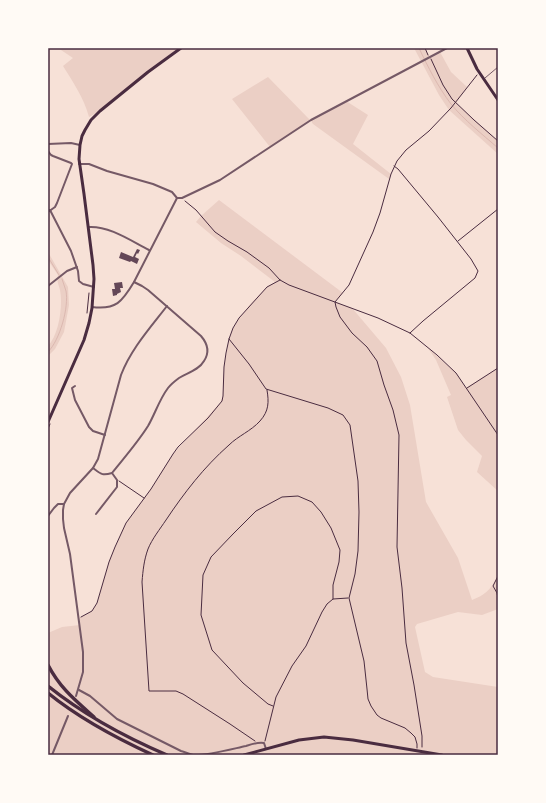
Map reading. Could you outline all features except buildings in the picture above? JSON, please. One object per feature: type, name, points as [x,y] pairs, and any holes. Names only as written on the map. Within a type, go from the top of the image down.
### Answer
[{"type":"highway","points":[[48,665],[58,682],[69,695],[103,724]]},
{"type":"highway","points":[[48,686],[70,703],[103,724],[167,755]]},
{"type":"highway","points":[[48,694],[93,725],[153,755]]},
{"type":"main road","points":[[48,420],[84,340],[92,307],[94,265],[79,164],[80,145],[85,130],[97,114],[148,72],[181,48]]},
{"type":"main road","points":[[467,48],[474,65],[498,100]]},
{"type":"main road","points":[[244,755],[299,740],[324,737],[348,739],[442,755]]},
{"type":"street","points":[[177,198],[182,198],[220,180],[310,120],[447,48]]},
{"type":"street","points":[[48,144],[71,143],[80,145]]},
{"type":"street","points":[[48,151],[50,155],[72,164],[57,203],[55,207],[49,211],[68,242],[77,267],[79,281],[83,284],[94,287]]},
{"type":"street","points":[[79,164],[89,164],[107,171],[153,184],[172,192],[177,198]]},
{"type":"street","points":[[92,307],[107,307],[120,302],[126,295],[177,198]]},
{"type":"street","points":[[89,227],[96,227],[106,230],[149,250]]},
{"type":"street","points":[[48,286],[67,271],[77,267]]},
{"type":"street","points":[[93,468],[101,474],[112,473],[147,427],[162,396],[168,388],[178,378],[202,365],[207,356],[206,342],[201,336],[148,290],[134,282]]},
{"type":"street","points":[[76,696],[82,676],[83,656],[70,554],[63,519],[64,504],[70,493],[93,468],[98,459],[126,362],[134,349],[167,306]]},
{"type":"street","points":[[75,386],[72,388],[75,400],[89,427],[93,431],[105,435]]},
{"type":"street","points":[[96,514],[117,487],[117,480],[112,473]]},
{"type":"street","points":[[48,516],[58,504],[64,504]]},
{"type":"street","points":[[78,690],[89,695],[112,716],[181,751],[190,754],[209,754],[246,746],[257,742],[264,743],[266,748]]},
{"type":"street","points":[[52,755],[68,716]]},
{"type":"lane","points":[[483,79],[498,67]]},
{"type":"path","points":[[425,48],[428,58],[455,104],[498,141]]},
{"type":"path","points":[[335,302],[350,284],[373,232],[380,214],[391,174],[397,161],[406,150],[429,131],[455,104],[477,75]]},
{"type":"path","points":[[394,166],[408,180],[471,259],[478,271],[475,278],[410,333]]},
{"type":"path","points":[[182,198],[196,210],[215,232],[269,268],[280,280],[289,285],[378,318],[410,333],[456,373],[498,435]]},
{"type":"path","points":[[457,242],[498,209]]},
{"type":"path","points":[[79,618],[92,611],[97,603],[109,562],[126,523],[151,489],[173,454],[208,418],[222,400],[224,367],[228,339],[233,328],[252,302],[267,287],[280,280]]},
{"type":"path","points":[[87,314],[89,292]]},
{"type":"path","points":[[335,302],[340,317],[352,333],[367,346],[377,361],[393,410],[399,435],[397,547],[406,643],[422,736],[422,752]]},
{"type":"path","points":[[228,339],[249,364],[266,388],[269,400],[267,409],[260,420],[213,460],[190,486],[149,547],[143,566],[142,582],[149,691],[176,691],[183,694],[257,742]]},
{"type":"path","points":[[466,388],[498,368]]},
{"type":"path","points":[[266,388],[328,408],[343,415],[350,425],[358,480],[359,512],[358,551],[355,574],[349,598],[364,661],[367,689],[374,712],[381,718],[411,732],[415,737],[417,748]]},
{"type":"path","points":[[117,480],[144,498]]},
{"type":"path","points":[[273,706],[268,704],[243,683],[212,650],[201,615],[203,575],[212,557],[256,511],[282,497],[298,496],[312,502],[321,512],[340,550],[339,562],[333,585],[333,599]]},
{"type":"path","points":[[498,576],[493,586],[498,598]]},
{"type":"path","points":[[264,743],[276,697],[292,666],[306,646],[322,612],[327,604],[333,599],[349,598]]},
{"type":"shaded area","points":[[58,48],[181,48],[100,111],[89,117],[81,97],[63,66],[73,58]]},
{"type":"shaded area","points":[[414,48],[425,48],[430,57],[440,52],[451,72],[467,87],[456,103],[498,141],[498,154],[449,110],[439,95]]},
{"type":"shaded area","points":[[268,77],[310,120],[346,101],[368,115],[353,144],[391,174],[389,179],[313,124],[311,121],[270,147],[232,99]]},
{"type":"shaded area","points":[[219,200],[343,293],[335,302],[352,308],[386,348],[401,377],[410,405],[426,502],[458,558],[472,600],[487,592],[496,579],[498,582],[498,609],[482,615],[458,612],[417,624],[415,627],[425,672],[433,677],[498,687],[498,755],[48,755],[48,633],[62,627],[80,625],[79,618],[92,611],[97,603],[109,562],[126,523],[151,489],[173,454],[220,403],[223,396],[224,367],[229,339],[233,328],[252,302],[267,287],[275,282],[221,243],[196,222]]},
{"type":"shaded area","points":[[48,252],[68,287],[69,305],[64,332],[55,349],[48,356],[48,346],[55,334],[59,320],[61,297],[57,281],[58,275],[48,260]]},
{"type":"shaded area","points":[[428,348],[456,373],[466,388],[498,368],[498,491],[477,472],[482,456],[458,430],[447,397],[451,395],[436,360]]},
{"type":"waterway","points":[[419,48],[430,70],[451,104],[467,121],[498,148]]},
{"type":"waterway","points":[[48,257],[59,275]]},
{"type":"waterway","points":[[48,352],[60,332],[65,314],[67,298],[62,279]]}]
